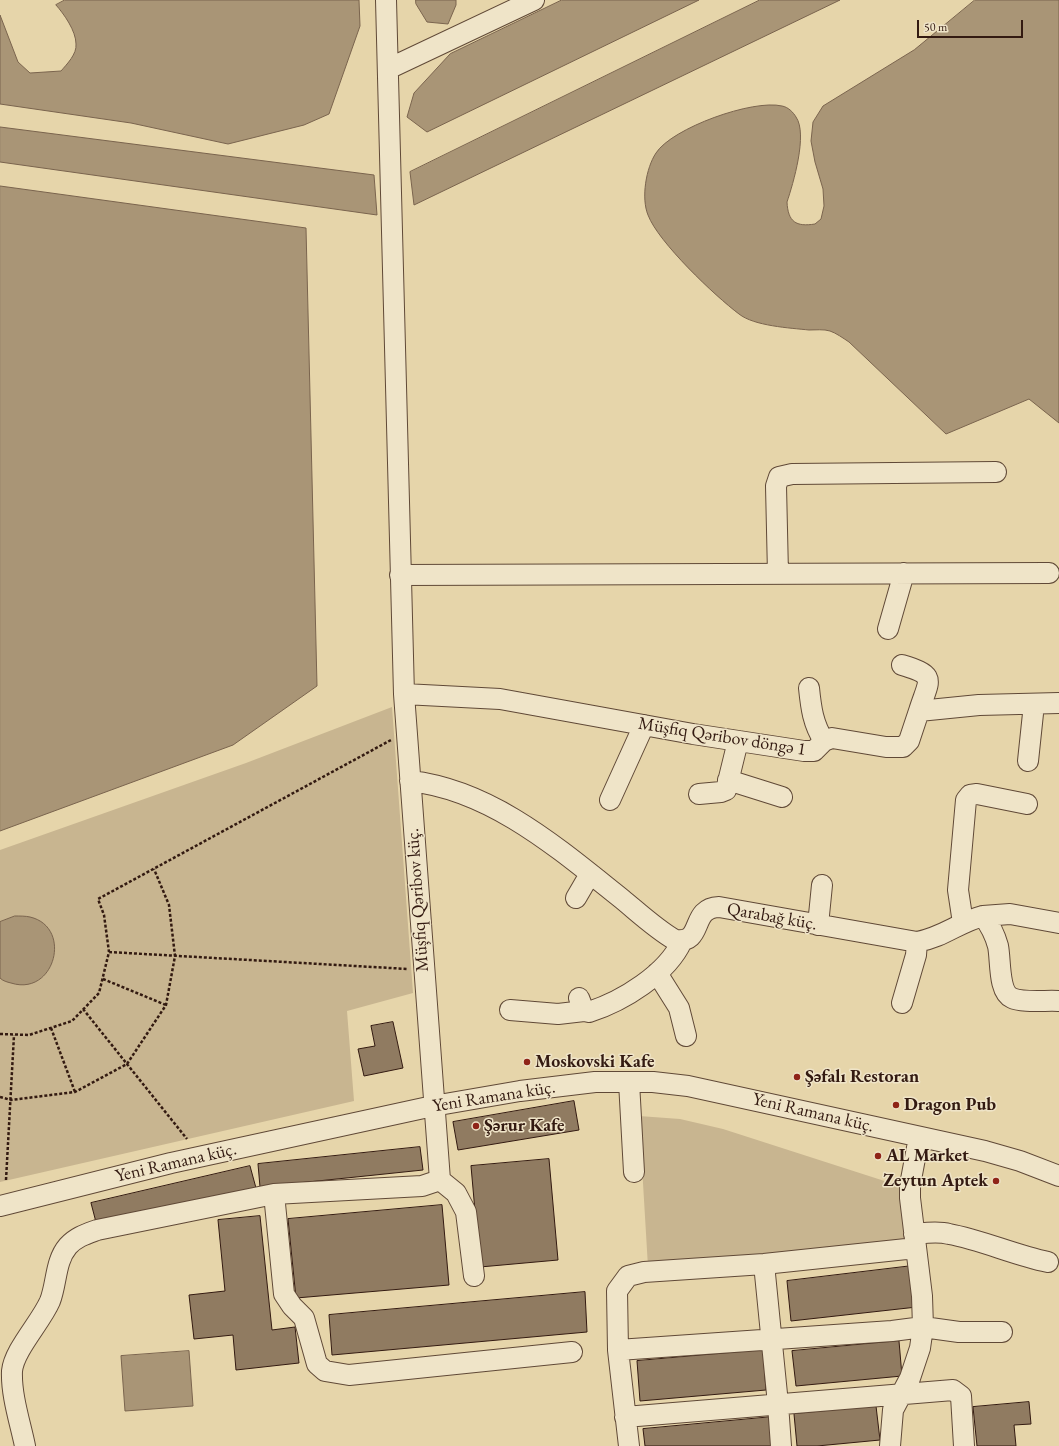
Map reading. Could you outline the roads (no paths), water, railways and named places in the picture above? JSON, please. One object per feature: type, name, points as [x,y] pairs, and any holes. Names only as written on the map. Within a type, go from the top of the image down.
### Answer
[{"type":"street","name":"Müşfiq Qəribov küç.","points":[[386,0],[404,694],[433,1106],[440,1180]]},
{"type":"street","points":[[388,69],[534,0]]},
{"type":"street","points":[[778,574],[776,486],[779,477],[792,474],[996,472]]},
{"type":"street","points":[[888,629],[904,573]]},
{"type":"street","points":[[400,575],[1049,573]]},
{"type":"street","points":[[902,665],[922,671],[927,675],[928,682],[919,711],[979,705],[1059,703]]},
{"type":"street","points":[[809,688],[813,719],[817,730],[824,741]]},
{"type":"street","name":"Müşfiq Qəribov döngə 1","points":[[404,694],[500,699],[644,725],[804,751],[814,751],[824,741],[832,738],[886,747],[903,747],[909,741],[919,711]]},
{"type":"street","points":[[1028,760],[1034,704]]},
{"type":"street","points":[[610,800],[644,725]]},
{"type":"street","points":[[699,794],[721,792],[726,790],[738,741]]},
{"type":"street","points":[[728,780],[782,797]]},
{"type":"street","points":[[410,781],[433,783],[463,793],[495,809],[534,832],[668,936],[675,940],[682,941],[670,962],[657,973],[639,987],[597,1010],[589,1012],[582,1004],[558,1014],[510,1010]]},
{"type":"street","points":[[963,923],[958,890],[966,800],[970,795],[977,794],[1027,804]]},
{"type":"street","points":[[576,898],[590,874]]},
{"type":"street","points":[[818,925],[822,886]]},
{"type":"street","name":"Qarabağ küç.","points":[[682,941],[692,935],[704,912],[711,907],[719,907],[917,942],[936,937],[963,923],[983,916],[1010,914],[1059,922]]},
{"type":"street","points":[[983,916],[990,924],[998,946],[1003,988],[1007,995],[1014,999],[1059,1001]]},
{"type":"street","points":[[902,1003],[916,955],[917,942]]},
{"type":"street","points":[[657,973],[679,1008],[686,1036]]},
{"type":"street","points":[[629,1082],[634,1172]]},
{"type":"street","name":"Yeni Ramana küç.","points":[[0,1206],[171,1163],[433,1106],[570,1084],[629,1082],[654,1082],[688,1086],[985,1151],[1020,1161],[1059,1176]]},
{"type":"street","points":[[890,1446],[892,1410],[912,1372],[920,1348],[923,1327],[922,1296],[910,1186],[919,1137]]},
{"type":"street","points":[[25,1446],[13,1386],[12,1369],[16,1357],[38,1323],[50,1300],[58,1268],[67,1247],[79,1236],[97,1230],[274,1194],[422,1186],[440,1180],[456,1193],[466,1212],[474,1276]]},
{"type":"street","points":[[274,1194],[284,1294],[292,1306],[304,1318],[317,1364],[325,1371],[349,1375],[572,1352]]},
{"type":"street","points":[[629,1446],[618,1350],[617,1291],[628,1276],[644,1272],[764,1264],[915,1241],[947,1233],[1022,1256],[1048,1262]]},
{"type":"street","points":[[764,1264],[781,1446]]},
{"type":"street","points":[[618,1350],[892,1331],[923,1327],[959,1332],[1002,1332]]},
{"type":"street","points":[[625,1417],[952,1390],[961,1396],[964,1446]]},
{"type":"place","name":"Moskovski Kafe","points":[[527,1062]]},
{"type":"place","name":"Şəfalı Restoran","points":[[797,1077]]},
{"type":"place","name":"Dragon Pub","points":[[896,1105]]},
{"type":"place","name":"Şərur Kafe","points":[[476,1126]]},
{"type":"place","name":"AL Market","points":[[878,1156]]},
{"type":"place","name":"Zeytun Aptek","points":[[996,1181]]}]
